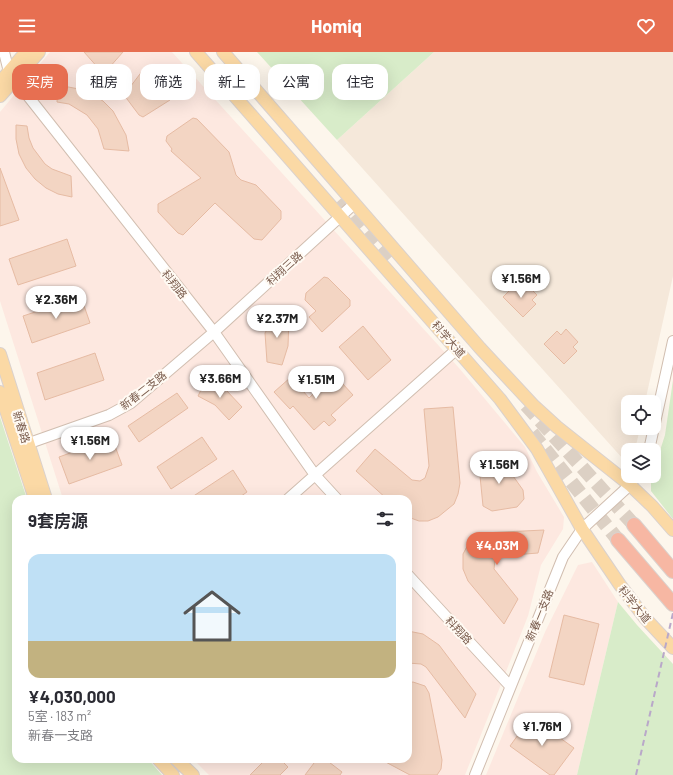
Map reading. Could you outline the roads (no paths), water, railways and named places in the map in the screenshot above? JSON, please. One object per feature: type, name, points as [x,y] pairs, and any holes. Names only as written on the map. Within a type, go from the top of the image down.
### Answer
[{"type":"highway","points":[[634,525],[673,571]]},
{"type":"highway","points":[[618,540],[673,604]]},
{"type":"main road","points":[[0,96],[26,52]]},
{"type":"main road","points":[[0,82],[11,76],[39,52]]},
{"type":"main road","name":"科学大道","points":[[196,52],[500,399],[529,438],[582,530],[620,586],[645,618],[673,648]]},
{"type":"main road","name":"科学大道","points":[[223,52],[487,356],[534,406],[557,427],[621,472]]},
{"type":"main road","name":"新春路","points":[[0,354],[34,495]]},
{"type":"main road","points":[[472,366],[471,360],[476,354],[487,356]]},
{"type":"main road","name":"新春路","points":[[0,392],[44,495]]},
{"type":"main road","name":"科学大道","points":[[635,483],[652,506],[673,530]]},
{"type":"main road","points":[[162,763],[173,775]]},
{"type":"main road","points":[[180,763],[193,775]]},
{"type":"street","points":[[4,52],[11,76]]},
{"type":"street","name":"科翔路","points":[[11,76],[214,332],[315,475],[333,495]]},
{"type":"street","name":"科翔三路","points":[[214,332],[354,204]]},
{"type":"street","name":"新春二支路","points":[[22,446],[108,415],[131,402],[214,332]]},
{"type":"street","points":[[651,443],[673,341]]},
{"type":"street","points":[[292,495],[457,349]]},
{"type":"street","name":"新春一支路","points":[[475,775],[560,563],[582,530],[630,483]]},
{"type":"street","name":"科翔路","points":[[412,579],[510,686]]},
{"type":"tunnel","points":[[336,203],[388,262]]},
{"type":"tunnel","points":[[526,405],[634,525]]},
{"type":"tunnel","points":[[532,433],[618,540]]},
{"type":"railway","points":[[636,775],[673,613]]}]
